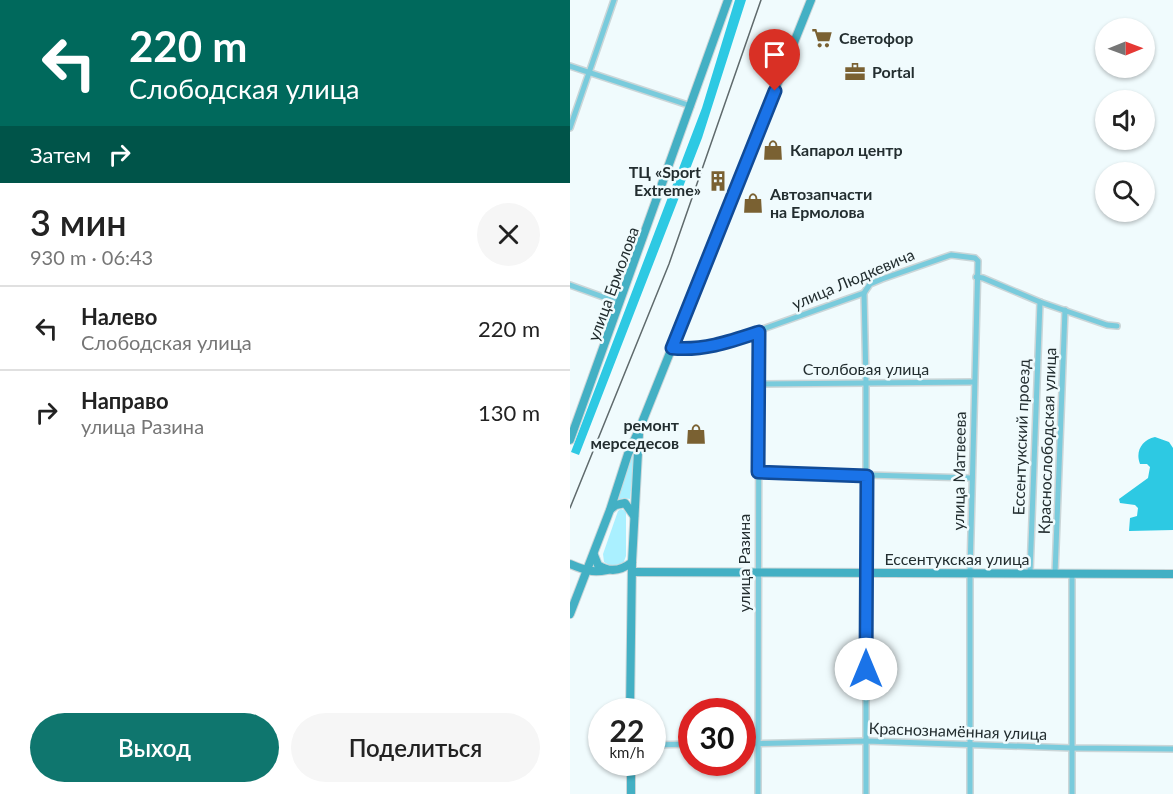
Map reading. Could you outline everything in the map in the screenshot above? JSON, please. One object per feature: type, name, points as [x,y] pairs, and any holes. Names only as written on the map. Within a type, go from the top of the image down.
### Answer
[{"type":"street","points":[[570,128],[614,0]]},
{"type":"street","name":"улица Ермолова","points":[[570,440],[728,0]]},
{"type":"street","points":[[570,614],[610,510],[628,454],[811,0]]},
{"type":"street","points":[[570,66],[691,106]]},
{"type":"street","name":"улица Людкевича","points":[[672,348],[690,349],[718,345],[864,293],[870,284],[951,255],[975,258]]},
{"type":"street","name":"улица Матвеева","points":[[970,794],[970,572],[978,261],[975,258]]},
{"type":"street","points":[[976,278],[983,278],[1040,302],[1107,325],[1117,326]]},
{"type":"street","points":[[570,285],[620,303]]},
{"type":"street","points":[[864,293],[867,476],[866,794]]},
{"type":"street","name":"Ессентукский проезд","points":[[1029,573],[1040,302]]},
{"type":"street","name":"Краснослободская улица","points":[[1055,574],[1065,310]]},
{"type":"street","name":"улица Разина","points":[[758,794],[759,332]]},
{"type":"street","name":"Столбовая улица","points":[[758,384],[974,382]]},
{"type":"street","points":[[630,698],[632,562],[639,430]]},
{"type":"street","points":[[758,472],[972,478]]},
{"type":"street","points":[[610,510],[616,505],[625,503],[634,516]]},
{"type":"street","points":[[593,553],[598,565],[620,573],[627,579],[632,600]]},
{"type":"street","points":[[570,564],[596,573],[625,568],[632,562]]},
{"type":"street","name":"Ессентукская улица","points":[[632,572],[1173,574]]},
{"type":"street","points":[[1072,574],[1072,794]]},
{"type":"street","name":"Краснознамённая улица","points":[[758,743],[866,741],[1173,749]]},
{"type":"street","points":[[631,776],[631,794]]},
{"type":"shaded area","points":[[735,0],[746,0],[702,138],[579,455],[571,452],[702,108]]},
{"type":"shaded area","points":[[1155,437],[1169,442],[1173,448],[1173,530],[1129,531],[1130,518],[1137,516],[1138,508],[1135,505],[1120,503],[1119,499],[1148,478],[1150,467],[1147,464],[1140,464],[1138,455],[1143,443]]},
{"type":"shaded area","points":[[636,445],[630,499],[623,498],[615,502]]},
{"type":"shaded area","points":[[621,509],[626,511],[626,556],[623,564],[612,567],[604,562],[603,554],[618,511]]},
{"type":"railway","points":[[570,508],[669,264],[761,0]]},
{"type":"place","name":"Светофор","points":[[822,38]]},
{"type":"place","name":"Portal","points":[[855,72]]},
{"type":"place","name":"Капарол центр","points":[[773,150]]},
{"type":"place","name":"ТЦ «Sport Extreme»","points":[[718,181]]},
{"type":"place","name":"Автозапчасти на Ермолова","points":[[753,203]]},
{"type":"place","name":"ремонт мерседесов","points":[[696,434]]},
{"type":"route","points":[[775,91],[672,348],[690,349],[718,345],[759,332],[758,472],[867,476],[866,669]]}]
